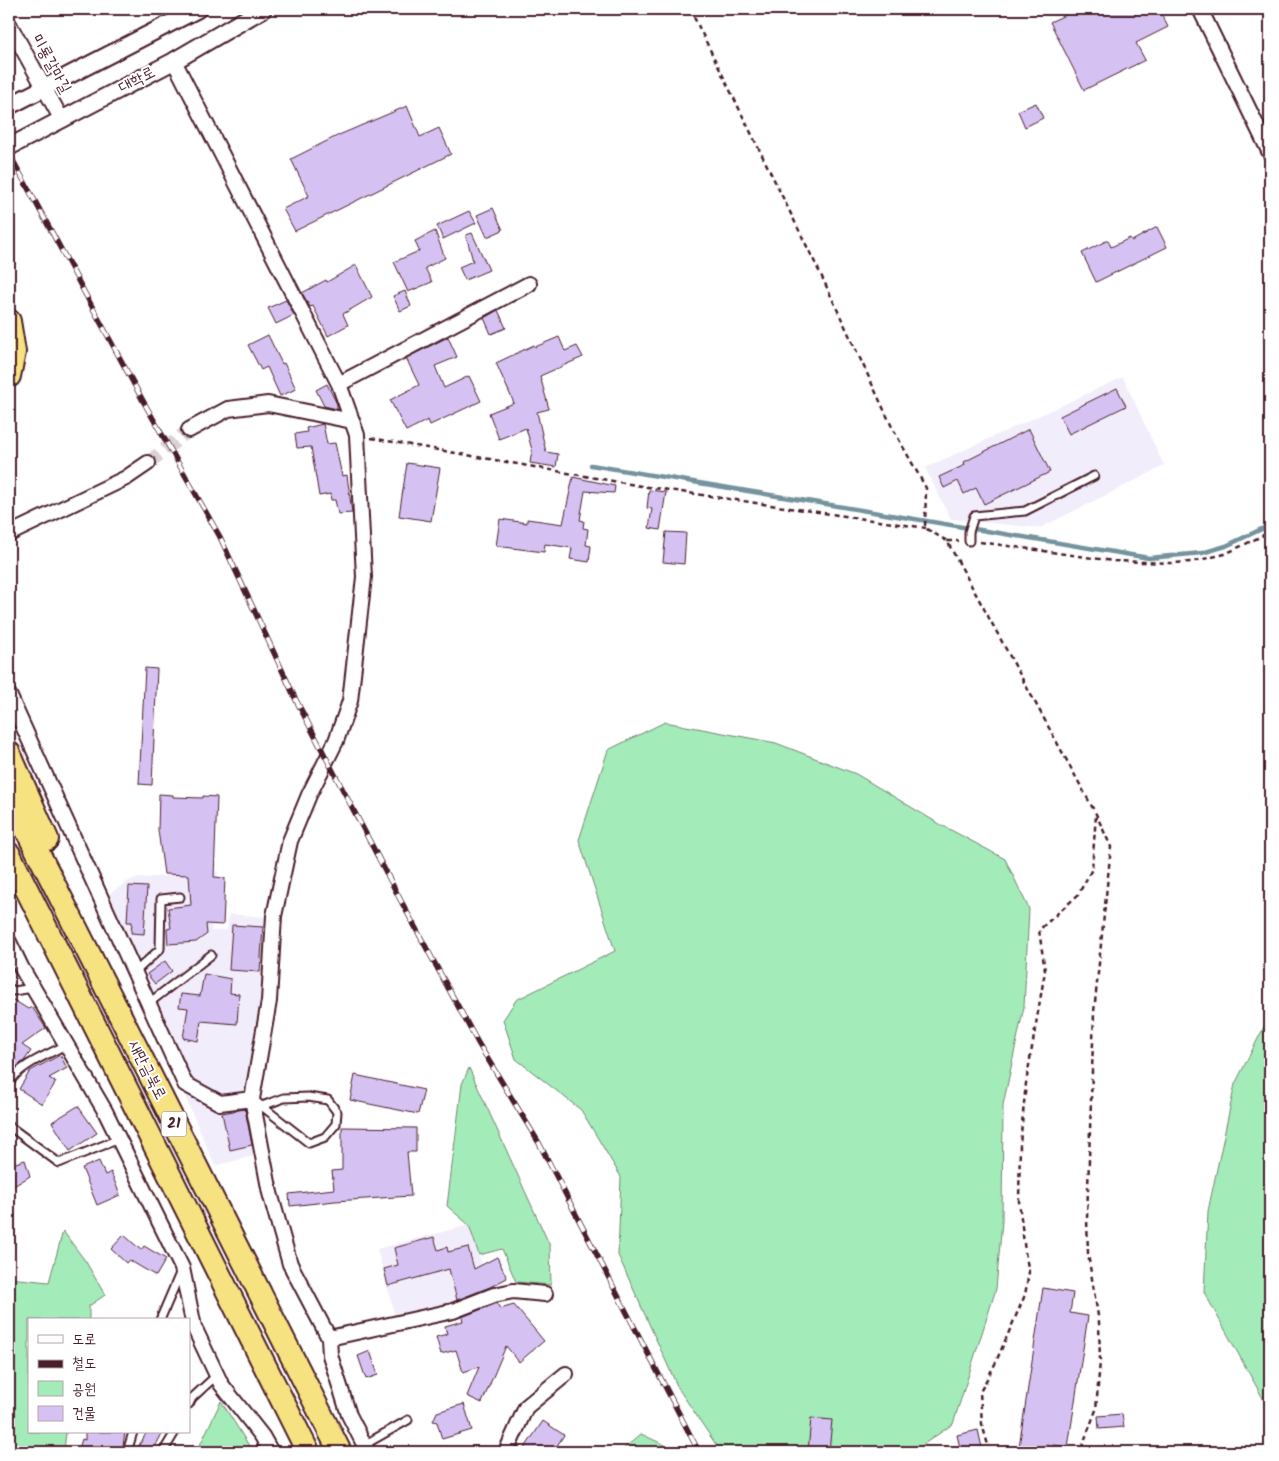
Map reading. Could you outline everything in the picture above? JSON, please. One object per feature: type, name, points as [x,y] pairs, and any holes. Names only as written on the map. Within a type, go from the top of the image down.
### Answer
[{"type":"highway","points":[[9,321],[14,352],[9,376]]},
{"type":"highway","points":[[9,752],[49,844],[68,915]]},
{"type":"highway","name":"새만금북로","points":[[9,795],[340,1452]]},
{"type":"highway","name":"새만금북로","points":[[10,857],[308,1452]]},
{"type":"street","points":[[9,106],[198,9]]},
{"type":"street","name":"대학로","points":[[9,147],[174,61],[263,9]]},
{"type":"street","points":[[1200,9],[1270,153]]},
{"type":"street","name":"미룡갈마길","points":[[9,24],[62,120]]},
{"type":"street","points":[[174,61],[339,384],[357,435],[364,577],[350,701],[336,741],[309,795],[290,841],[274,916],[269,1001],[257,1102],[270,1193],[290,1264],[329,1338],[330,1355],[349,1414],[366,1448]]},
{"type":"street","points":[[339,384],[529,284]]},
{"type":"street","points":[[189,430],[228,409],[268,404],[352,421]]},
{"type":"street","points":[[9,534],[126,478],[148,463]]},
{"type":"street","points":[[9,695],[185,1084],[220,1102],[257,1102]]},
{"type":"street","points":[[9,942],[33,988],[105,1112],[182,1268],[194,1327],[221,1384],[262,1436],[271,1452]]},
{"type":"street","points":[[329,1338],[453,1311],[503,1293],[513,1291],[545,1294]]},
{"type":"street","points":[[506,1452],[526,1408],[566,1374]]},
{"type":"lane","points":[[969,541],[969,532],[974,516],[1025,510],[1094,476]]},
{"type":"lane","points":[[135,972],[160,949],[161,899],[180,897]]},
{"type":"lane","points":[[149,1003],[211,955]]},
{"type":"lane","points":[[9,988],[14,991],[33,988]]},
{"type":"lane","points":[[9,1084],[12,1076],[66,1045]]},
{"type":"lane","points":[[308,1097],[328,1100],[337,1112],[336,1124],[325,1137],[309,1143],[257,1102],[308,1097]]},
{"type":"lane","points":[[9,1126],[59,1163],[118,1139]]},
{"type":"lane","points":[[161,1318],[182,1268]]},
{"type":"lane","points":[[190,1402],[217,1375]]},
{"type":"lane","points":[[366,1448],[408,1420]]},
{"type":"lane","points":[[127,1452],[133,1434]]},
{"type":"lane","points":[[163,1452],[173,1434]]},
{"type":"path","points":[[690,9],[822,277],[893,429],[926,488],[925,527]]},
{"type":"path","points":[[357,435],[641,486],[925,527],[947,541],[1096,814],[1111,847],[1094,1012],[1087,1218],[1088,1254],[1099,1322],[1100,1361],[1096,1410],[1080,1452]]},
{"type":"path","points":[[947,541],[969,541],[1114,561],[1171,563],[1191,562],[1225,554],[1270,532]]},
{"type":"path","points":[[990,1452],[982,1424],[980,1392],[995,1364],[1025,1295],[1029,1272],[1019,1201],[1020,1144],[1026,1083],[1045,971],[1039,930],[1078,895],[1092,869],[1096,814]]},
{"type":"shaded area","points":[[1123,377],[1164,466],[1040,528],[951,519],[925,468]]},
{"type":"shaded area","points":[[218,871],[211,931],[227,930],[229,914],[267,917],[261,1001],[247,1090],[257,1155],[215,1166],[183,1092],[183,1067],[107,895],[132,879]]},
{"type":"shaded area","points":[[469,1225],[490,1289],[485,1294],[451,1305],[395,1316],[377,1249]]},
{"type":"green space","points":[[665,722],[776,743],[856,774],[936,822],[1005,859],[1029,909],[1024,1007],[1003,1105],[1002,1221],[996,1289],[953,1424],[921,1446],[919,1452],[721,1452],[678,1388],[618,1255],[621,1177],[581,1110],[516,1059],[503,1020],[516,1000],[615,951],[579,840],[608,750]]},
{"type":"green space","points":[[1270,1015],[1270,1411],[1204,1292],[1208,1211],[1235,1084]]},
{"type":"green space","points":[[469,1068],[550,1246],[551,1285],[516,1282],[502,1249],[479,1255],[469,1225],[447,1206],[462,1084]]},
{"type":"green space","points":[[63,1231],[86,1262],[105,1295],[89,1306],[89,1318],[28,1318],[28,1434],[66,1434],[64,1452],[9,1452],[9,1278],[49,1282]]},
{"type":"green space","points":[[221,1401],[253,1452],[199,1452],[200,1445]]},
{"type":"green space","points":[[641,1434],[665,1445],[668,1452],[620,1452]]},
{"type":"building","points":[[1078,9],[1159,9],[1168,27],[1136,43],[1145,60],[1084,90],[1050,22]]},
{"type":"building","points":[[1036,103],[1043,118],[1025,127],[1018,111]]},
{"type":"building","points":[[407,106],[420,137],[439,128],[451,154],[295,231],[283,209],[309,196],[291,159],[339,135]]},
{"type":"building","points":[[493,208],[503,230],[487,237],[477,215]]},
{"type":"building","points":[[469,211],[476,223],[443,239],[437,226]]},
{"type":"building","points":[[1157,227],[1167,247],[1096,282],[1082,253],[1108,240],[1111,247],[1130,238],[1132,241]]},
{"type":"building","points":[[435,231],[445,258],[425,268],[432,282],[408,292],[394,262],[419,251],[415,241]]},
{"type":"building","points":[[472,233],[489,270],[465,280],[459,267],[473,261],[466,235]]},
{"type":"building","points":[[356,265],[372,297],[343,314],[348,325],[328,336],[313,306],[310,307],[302,293],[326,280],[327,282]]},
{"type":"building","points":[[405,291],[411,306],[400,311],[393,296]]},
{"type":"building","points":[[286,300],[294,315],[276,324],[268,308]]},
{"type":"building","points":[[498,310],[506,328],[491,334],[484,318]]},
{"type":"building","points":[[268,335],[296,389],[280,396],[267,367],[261,370],[248,345]]},
{"type":"building","points":[[448,337],[457,357],[435,366],[444,388],[469,376],[481,401],[430,425],[428,420],[406,431],[390,400],[419,385],[406,358]]},
{"type":"building","points":[[559,337],[565,351],[577,346],[583,357],[540,376],[549,409],[537,412],[546,452],[558,454],[556,467],[530,463],[532,450],[526,428],[499,439],[489,413],[514,403],[496,363],[534,345],[535,347]]},
{"type":"building","points":[[327,384],[337,404],[337,409],[324,406],[316,390]]},
{"type":"building","points":[[1117,388],[1126,406],[1069,434],[1060,416]]},
{"type":"building","points":[[323,424],[327,444],[335,443],[342,476],[347,475],[352,513],[338,514],[335,500],[331,500],[330,494],[319,496],[311,447],[297,448],[295,434],[307,432],[306,428]]},
{"type":"building","points":[[1029,429],[1050,472],[984,504],[976,488],[964,494],[958,481],[944,488],[939,477],[965,465],[964,462]]},
{"type":"building","points":[[407,463],[440,468],[431,521],[399,516]]},
{"type":"building","points":[[573,477],[615,486],[614,493],[585,491],[580,520],[584,521],[583,528],[588,529],[586,545],[591,546],[589,562],[570,559],[572,548],[545,544],[544,552],[496,546],[500,519],[527,523],[527,519],[563,524]]},
{"type":"building","points":[[649,490],[666,492],[660,530],[649,528],[652,509],[647,508]]},
{"type":"building","points":[[666,532],[686,533],[684,564],[663,562]]},
{"type":"building","points":[[145,668],[157,669],[152,785],[139,784]]},
{"type":"building","points":[[159,794],[173,795],[173,797],[217,797],[214,877],[225,878],[223,925],[206,924],[207,934],[196,942],[168,944],[167,929],[171,928],[168,908],[191,905],[189,875],[164,874],[158,830]]},
{"type":"building","points":[[129,886],[147,887],[144,934],[131,933],[132,922],[127,922]]},
{"type":"building","points":[[232,925],[263,927],[260,972],[229,970]]},
{"type":"building","points":[[165,961],[172,971],[155,984],[147,974]]},
{"type":"building","points":[[204,974],[231,979],[230,993],[239,994],[237,1024],[201,1021],[198,1041],[183,1038],[188,1008],[179,1007],[181,994],[200,996]]},
{"type":"building","points":[[9,997],[28,1009],[32,1007],[46,1028],[22,1045],[31,1051],[24,1061],[15,1068],[9,1064]]},
{"type":"building","points":[[60,1055],[67,1068],[49,1078],[56,1082],[42,1104],[19,1089],[30,1071]]},
{"type":"building","points":[[355,1075],[424,1090],[418,1114],[350,1100]]},
{"type":"building","points":[[78,1106],[97,1133],[70,1151],[52,1122]]},
{"type":"building","points":[[245,1109],[252,1145],[230,1150],[222,1113]]},
{"type":"building","points":[[342,1127],[416,1128],[416,1152],[407,1152],[411,1196],[290,1206],[289,1194],[334,1189],[332,1171],[342,1170]]},
{"type":"building","points":[[25,1160],[30,1176],[9,1189],[9,1165]]},
{"type":"building","points":[[99,1161],[105,1175],[111,1172],[120,1195],[97,1205],[82,1168]]},
{"type":"building","points":[[124,1235],[141,1250],[144,1246],[166,1259],[156,1276],[129,1260],[126,1263],[111,1249]]},
{"type":"building","points":[[434,1237],[438,1250],[447,1247],[448,1252],[468,1247],[474,1269],[497,1257],[507,1278],[457,1300],[449,1269],[388,1286],[384,1269],[398,1265],[394,1248]]},
{"type":"building","points":[[1043,1288],[1073,1293],[1070,1313],[1088,1316],[1068,1447],[1046,1444],[1045,1451],[1019,1447]]},
{"type":"building","points":[[497,1303],[500,1309],[514,1305],[544,1341],[519,1362],[506,1346],[482,1403],[467,1396],[479,1367],[463,1372],[456,1350],[441,1354],[436,1337],[447,1334],[445,1326],[463,1321],[462,1317]]},
{"type":"building","points":[[370,1351],[378,1375],[366,1379],[358,1356]]},
{"type":"building","points":[[464,1404],[472,1430],[442,1439],[437,1422],[433,1421],[437,1412]]},
{"type":"building","points":[[1122,1414],[1124,1427],[1099,1429],[1098,1416]]},
{"type":"building","points":[[811,1418],[832,1420],[829,1452],[808,1452]]},
{"type":"building","points":[[543,1421],[564,1435],[553,1452],[522,1452]]},
{"type":"building","points":[[978,1430],[983,1452],[961,1452],[957,1435]]},
{"type":"building","points":[[85,1434],[125,1434],[122,1452],[78,1452],[82,1439],[85,1440]]},
{"type":"building","points":[[146,1434],[162,1434],[152,1452],[135,1452]]},
{"type":"waterway","points":[[591,465],[1149,558],[1202,553],[1226,546],[1270,525]]},
{"type":"tunnel","points":[[148,463],[189,430]]},
{"type":"railway","points":[[9,153],[142,399],[220,537],[296,700],[401,901],[478,1043],[539,1143],[699,1452]]}]
